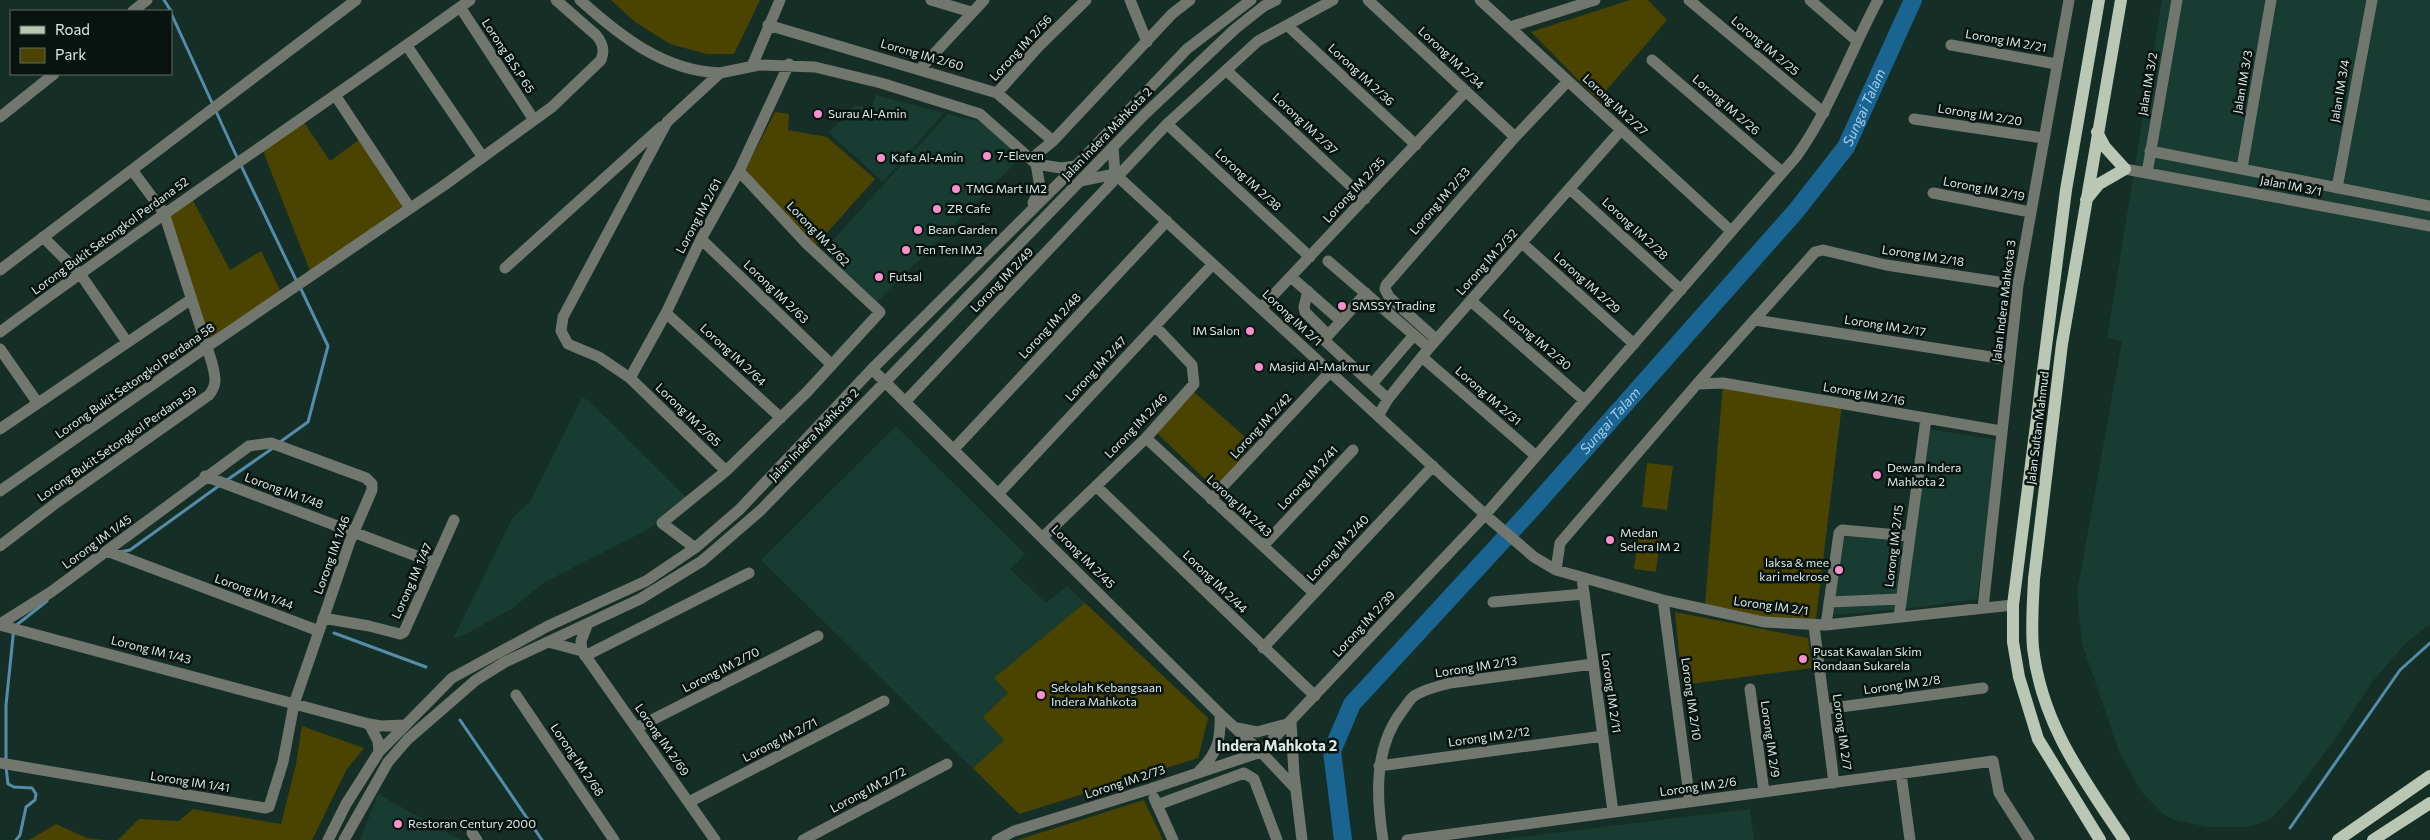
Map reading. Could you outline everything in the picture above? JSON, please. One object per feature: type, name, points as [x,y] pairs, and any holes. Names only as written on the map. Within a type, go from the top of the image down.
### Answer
[{"type":"main road","name":"Jalan Sultan Mahmud","points":[[2099,0],[2066,190],[2013,605],[2014,642],[2018,677],[2038,739],[2100,840]]},
{"type":"main road","name":"Jalan Sultan Mahmud","points":[[2121,0],[2062,344],[2034,579],[2033,647],[2043,699],[2065,750],[2124,840]]},
{"type":"main road","points":[[2085,202],[2099,184],[2125,169],[2105,147],[2097,132]]},
{"type":"main road","points":[[2338,840],[2430,776]]},
{"type":"main road","points":[[2374,840],[2430,803]]},
{"type":"street","points":[[0,270],[356,0]]},
{"type":"street","name":"Lorong Bukit Setongkol Perdana 52","points":[[0,332],[164,213],[407,46],[470,0]]},
{"type":"street","name":"Lorong Bukit Setongkol Perdana 58","points":[[0,491],[205,348],[307,280],[552,107],[601,60],[604,52],[601,40],[556,0]]},
{"type":"street","points":[[580,0],[626,40],[680,66],[702,72],[720,73],[752,66],[789,64],[815,67],[881,83],[980,114],[1034,162],[1061,168],[1076,166]]},
{"type":"street","points":[[752,66],[780,0]]},
{"type":"street","points":[[931,0],[972,12]]},
{"type":"street","points":[[920,69],[984,0]]},
{"type":"street","name":"Lorong IM 2/56","points":[[998,93],[1039,46],[1086,0]]},
{"type":"street","points":[[1130,0],[1147,42]]},
{"type":"street","points":[[1034,162],[1172,14],[1190,0]]},
{"type":"street","name":"Jalan Indera Mahkota 2","points":[[328,840],[346,804],[379,752],[452,678],[548,626],[646,581],[696,548],[740,509],[872,368],[1076,166],[1187,49],[1251,0]]},
{"type":"street","name":"Jalan Indera Mahkota 2","points":[[344,840],[377,778],[408,739],[476,680],[505,662],[640,599],[702,561],[761,510],[1198,62],[1243,23],[1276,0]]},
{"type":"street","name":"Lorong IM 2/49","points":[[905,402],[1167,124],[1258,41],[1334,0]]},
{"type":"street","name":"Lorong IM 2/34","points":[[1368,0],[1515,137]]},
{"type":"street","name":"Lorong IM 2/27","points":[[1480,0],[1731,231]]},
{"type":"street","points":[[1510,27],[1595,0]]},
{"type":"street","name":"Lorong IM 2/25","points":[[1689,0],[1824,114]]},
{"type":"street","points":[[1810,0],[1856,40]]},
{"type":"street","name":"Lorong IM 2/39","points":[[1261,752],[1488,518],[1536,456],[1808,141],[1824,114],[1856,40],[1878,0]]},
{"type":"street","name":"Jalan Indera Mahkota 3","points":[[1983,608],[2018,285],[2056,64],[2069,0]]},
{"type":"street","name":"Jalan IM 3/2","points":[[2147,172],[2177,0]]},
{"type":"street","name":"Jalan IM 3/3","points":[[2242,168],[2271,0]]},
{"type":"street","name":"Jalan IM 3/4","points":[[2336,188],[2372,0]]},
{"type":"street","name":"Lorong B.S.P 65","points":[[460,7],[534,120]]},
{"type":"street","name":"Lorong IM 2/60","points":[[768,25],[998,93],[1053,141]]},
{"type":"street","name":"Lorong IM 2/36","points":[[1287,25],[1416,145]]},
{"type":"street","name":"Lorong IM 2/21","points":[[1951,45],[2056,64]]},
{"type":"street","points":[[407,46],[482,156]]},
{"type":"street","points":[[1187,49],[1195,52],[1198,62]]},
{"type":"street","name":"Lorong IM 2/26","points":[[1652,60],[1782,172]]},
{"type":"street","name":"Lorong IM 2/61","points":[[630,378],[666,313],[701,239],[739,171],[789,64]]},
{"type":"street","name":"Lorong IM 2/37","points":[[1226,70],[1365,199]]},
{"type":"street","points":[[504,268],[720,73]]},
{"type":"street","points":[[0,118],[53,75]]},
{"type":"street","name":"Lorong IM 2/33","points":[[1429,348],[1389,297],[1385,290],[1386,284],[1515,137],[1568,81]]},
{"type":"street","name":"Lorong IM 2/35","points":[[1261,308],[1466,91]]},
{"type":"street","points":[[335,95],[410,208]]},
{"type":"street","name":"Lorong IM 2/20","points":[[1914,119],[2043,138]]},
{"type":"street","name":"Lorong IM 2/65","points":[[667,122],[563,316],[561,331],[568,344],[599,357],[630,378],[726,471]]},
{"type":"street","name":"Lorong IM 2/38","points":[[1167,124],[1310,257]]},
{"type":"street","name":"Lorong IM 2/32","points":[[1378,416],[1388,398],[1429,348],[1621,130]]},
{"type":"street","points":[[1080,181],[1117,175],[1113,147]]},
{"type":"street","points":[[2150,151],[2430,206]]},
{"type":"street","points":[[1030,210],[1040,187],[1034,162]]},
{"type":"street","name":"Jalan IM 3/1","points":[[2125,169],[2430,226]]},
{"type":"street","points":[[132,170],[164,213]]},
{"type":"street","name":"Lorong IM 2/62","points":[[739,171],[807,244],[880,312],[832,364]]},
{"type":"street","name":"Lorong IM 2/1","points":[[1117,175],[1488,518],[1534,557],[1556,570],[1664,600],[1764,622],[1814,626],[2013,605]]},
{"type":"street","name":"Lorong IM 2/28","points":[[1570,188],[1681,290]]},
{"type":"street","name":"Lorong IM 2/19","points":[[1933,193],[2030,212]]},
{"type":"street","name":"Lorong Bukit Setongkol Perdana 59","points":[[0,546],[56,503],[209,395],[216,387],[216,377],[205,348],[164,213]]},
{"type":"street","name":"Lorong IM 2/48","points":[[954,449],[1167,221]]},
{"type":"street","points":[[43,237],[81,275],[127,342]]},
{"type":"street","name":"Lorong IM 2/63","points":[[701,239],[832,364]]},
{"type":"street","name":"Lorong IM 2/29","points":[[1522,243],[1634,344]]},
{"type":"street","name":"Lorong IM 2/18","points":[[1755,320],[1812,254],[1824,250],[1886,265],[2018,285]]},
{"type":"street","points":[[1328,261],[1429,348]]},
{"type":"street","name":"Lorong IM 2/47","points":[[998,494],[1213,264]]},
{"type":"street","points":[[1291,277],[1340,320]]},
{"type":"street","points":[[1308,291],[1304,307],[1305,312],[1327,334]]},
{"type":"street","points":[[1366,293],[1327,334],[1325,341],[1388,398]]},
{"type":"street","points":[[0,429],[37,402],[190,300]]},
{"type":"street","name":"Lorong IM 2/30","points":[[1471,301],[1584,400]]},
{"type":"street","name":"Lorong IM 2/64","points":[[666,313],[781,418]]},
{"type":"street","points":[[1556,570],[1560,543],[1755,320]]},
{"type":"street","name":"Lorong IM 2/17","points":[[1755,320],[2010,360]]},
{"type":"street","name":"Lorong IM 2/46","points":[[1043,537],[1146,438],[1194,384],[1192,365],[1155,326]]},
{"type":"street","points":[[1372,384],[1414,335]]},
{"type":"street","name":"Lorong IM 2/31","points":[[1429,348],[1536,456]]},
{"type":"street","points":[[0,349],[37,402]]},
{"type":"street","points":[[696,548],[662,523],[726,471],[781,418],[832,364]]},
{"type":"street","name":"Lorong IM 2/45","points":[[872,368],[1220,714],[1261,752],[1295,788]]},
{"type":"street","name":"Lorong IM 2/42","points":[[1211,499],[1330,372]]},
{"type":"street","name":"Lorong IM 2/16","points":[[1698,384],[1723,383],[2001,431]]},
{"type":"street","name":"Lorong IM 2/15","points":[[1899,617],[1926,419]]},
{"type":"street","name":"Lorong IM 2/43","points":[[1146,438],[1314,593]]},
{"type":"street","name":"Lorong IM 1/45","points":[[0,625],[112,553],[160,513],[249,446],[276,445],[366,478],[372,484],[372,490]]},
{"type":"street","name":"Lorong IM 2/41","points":[[1263,546],[1353,450]]},
{"type":"street","name":"Lorong IM 2/40","points":[[1263,648],[1432,466]]},
{"type":"street","name":"Lorong IM 1/48","points":[[207,477],[435,563]]},
{"type":"street","name":"Lorong IM 2/44","points":[[1096,486],[1315,696]]},
{"type":"street","name":"Lorong IM 1/46","points":[[319,631],[354,532],[372,490]]},
{"type":"street","name":"Lorong IM 1/47","points":[[324,618],[400,634],[404,632],[454,520]]},
{"type":"street","points":[[1826,625],[1839,533],[1842,530],[1909,536]]},
{"type":"street","name":"Lorong IM 1/44","points":[[112,553],[319,631]]},
{"type":"street","points":[[548,642],[584,653],[749,573]]},
{"type":"street","name":"Lorong IM 2/11","points":[[1582,578],[1614,812]]},
{"type":"street","points":[[1493,602],[1584,594]]},
{"type":"street","points":[[1829,602],[1902,599]]},
{"type":"street","name":"Lorong IM 2/10","points":[[1664,600],[1690,802]]},
{"type":"street","points":[[584,653],[581,641],[588,624]]},
{"type":"street","name":"Lorong IM 1/43","points":[[0,625],[369,724],[381,726],[404,725]]},
{"type":"street","name":"Lorong IM 2/7","points":[[1814,626],[1834,782]]},
{"type":"street","points":[[294,704],[319,631]]},
{"type":"street","name":"Lorong IM 2/70","points":[[636,728],[818,636]]},
{"type":"street","name":"Lorong IM 2/69","points":[[584,653],[715,840]]},
{"type":"street","name":"Lorong IM 2/13","points":[[1383,840],[1379,803],[1379,766],[1391,725],[1413,697],[1428,689],[1450,683],[1594,664]]},
{"type":"street","name":"Lorong IM 2/8","points":[[1824,709],[1983,688]]},
{"type":"street","name":"Lorong IM 2/9","points":[[1750,689],[1764,792]]},
{"type":"street","name":"Lorong IM 2/68","points":[[516,694],[614,840]]},
{"type":"street","name":"Lorong IM 2/71","points":[[689,802],[884,702]]},
{"type":"street","name":"Lorong IM 1/41","points":[[5,764],[265,808],[272,805],[294,704]]},
{"type":"street","points":[[1197,773],[1216,754],[1221,729],[1220,714]]},
{"type":"street","points":[[1235,727],[1257,732],[1291,722],[1295,788],[1302,840]]},
{"type":"street","points":[[369,724],[378,741],[379,752]]},
{"type":"street","name":"Lorong IM 2/12","points":[[1379,766],[1603,736]]},
{"type":"street","name":"Lorong IM 2/73","points":[[997,840],[1014,831],[1150,790],[1261,752]]},
{"type":"street","name":"Lorong IM 2/6","points":[[1407,840],[1993,761],[2000,793],[2030,840]]},
{"type":"street","name":"Lorong IM 2/72","points":[[803,840],[947,764]]},
{"type":"street","points":[[1157,805],[1244,773],[1254,779],[1277,840]]},
{"type":"street","points":[[1901,774],[1910,840]]},
{"type":"street","points":[[1150,790],[1173,840]]},
{"type":"shaded area","points":[[2162,0],[2430,0],[2430,624],[2405,644],[2372,682],[2331,745],[2294,794],[2274,816],[2261,823],[2247,827],[2208,827],[2174,820],[2162,813],[2141,791],[2119,752],[2082,643],[2079,617],[2077,593],[2122,341],[2107,338]]},
{"type":"shaded area","name":"Kafa Al-Amin","points":[[876,95],[944,113],[883,182],[829,133],[855,105],[871,109]]},
{"type":"shaded area","points":[[948,114],[982,122],[1022,156],[875,304],[821,253]]},
{"type":"shaded area","points":[[582,398],[588,400],[689,500],[645,531],[545,582],[510,610],[453,639],[513,517],[530,502]]},
{"type":"shaded area","name":"Sekolah Kebangsaan Indera Mahkota","points":[[896,426],[1025,554],[1010,569],[1046,603],[1067,586],[1208,718],[1198,758],[1019,814],[761,560]]},
{"type":"shaded area","points":[[1927,429],[1999,440],[1977,599],[1911,608],[1822,616],[1834,529],[1914,537]]},
{"type":"shaded area","points":[[378,794],[460,840],[360,840]]},
{"type":"shaded area","points":[[1750,809],[1754,840],[1499,840],[1545,834]]},
{"type":"green space","points":[[611,0],[760,0],[734,54],[707,54],[670,44],[635,22]]},
{"type":"green space","points":[[1630,0],[1648,0],[1667,20],[1598,100],[1531,32]]},
{"type":"green space","points":[[775,112],[789,114],[788,130],[827,137],[875,179],[816,245],[744,172]]},
{"type":"green space","points":[[303,121],[330,161],[363,137],[410,208],[312,276],[263,151]]},
{"type":"green space","points":[[190,195],[230,270],[261,251],[280,290],[205,348],[164,213]]},
{"type":"green space","points":[[1723,383],[1842,404],[1815,627],[1705,605]]},
{"type":"green space","points":[[1193,391],[1253,444],[1215,489],[1156,432]]},
{"type":"green space","points":[[1647,463],[1673,466],[1667,510],[1642,507]]},
{"type":"green space","points":[[1639,534],[1660,537],[1656,572],[1634,569]]},
{"type":"green space","name":"Sekolah Kebangsaan Indera Mahkota","points":[[1085,603],[1208,718],[1198,758],[1019,814],[973,768],[1004,740],[983,717],[1008,693],[994,678]]},
{"type":"green space","points":[[1675,612],[1808,638],[1812,668],[1682,685]]},
{"type":"green space","points":[[302,726],[364,748],[347,769],[312,840],[118,840],[139,819],[179,821],[193,809],[281,824],[296,764]]},
{"type":"green space","points":[[1144,800],[1163,840],[1017,840]]},
{"type":"green space","points":[[56,824],[87,838],[103,840],[29,840]]},
{"type":"waterway","points":[[164,0],[170,10]]},
{"type":"waterway","name":"Sungai Talam","points":[[1343,840],[1332,751],[1352,704],[1530,511],[1796,211],[1846,147],[1913,0]]},
{"type":"waterway","points":[[172,15],[297,282]]},
{"type":"waterway","points":[[280,442],[308,422],[328,346],[300,287]]},
{"type":"waterway","points":[[227,480],[273,448]]},
{"type":"waterway","points":[[120,552],[130,550],[220,485]]},
{"type":"waterway","points":[[6,761],[6,705],[14,627],[47,601]]},
{"type":"waterway","points":[[334,633],[426,667]]},
{"type":"waterway","points":[[2290,828],[2400,670],[2430,643]]},
{"type":"waterway","points":[[460,720],[542,840]]},
{"type":"waterway","points":[[6,767],[8,784],[14,787],[32,788],[36,794],[35,800],[26,807],[20,835],[16,840]]},
{"type":"place","name":"Surau Al-Amin","points":[[818,114]]},
{"type":"place","name":"7-Eleven","points":[[987,156]]},
{"type":"place","name":"Kafa Al-Amin","points":[[881,158]]},
{"type":"place","name":"TMG Mart IM2","points":[[956,189]]},
{"type":"place","name":"ZR Cafe","points":[[937,209]]},
{"type":"place","name":"Bean Garden","points":[[918,230]]},
{"type":"place","name":"Ten Ten IM2","points":[[906,250]]},
{"type":"place","name":"Futsal","points":[[879,277]]},
{"type":"place","name":"SMSSY Trading","points":[[1342,306]]},
{"type":"place","name":"IM Salon","points":[[1250,331]]},
{"type":"place","name":"Masjid Al-Makmur","points":[[1259,367]]},
{"type":"place","name":"Dewan Indera Mahkota 2","points":[[1877,475]]},
{"type":"place","name":"Medan Selera IM 2","points":[[1610,540]]},
{"type":"place","name":"laksa & mee kari mekrose","points":[[1839,570]]},
{"type":"place","name":"Pusat Kawalan Skim Rondaan Sukarela","points":[[1803,659]]},
{"type":"place","name":"Sekolah Kebangsaan Indera Mahkota","points":[[1041,695]]},
{"type":"place","name":"Restoran Century 2000","points":[[398,824]]},
{"type":"district","name":"Indera Mahkota 2","points":[[1277,746]]}]
